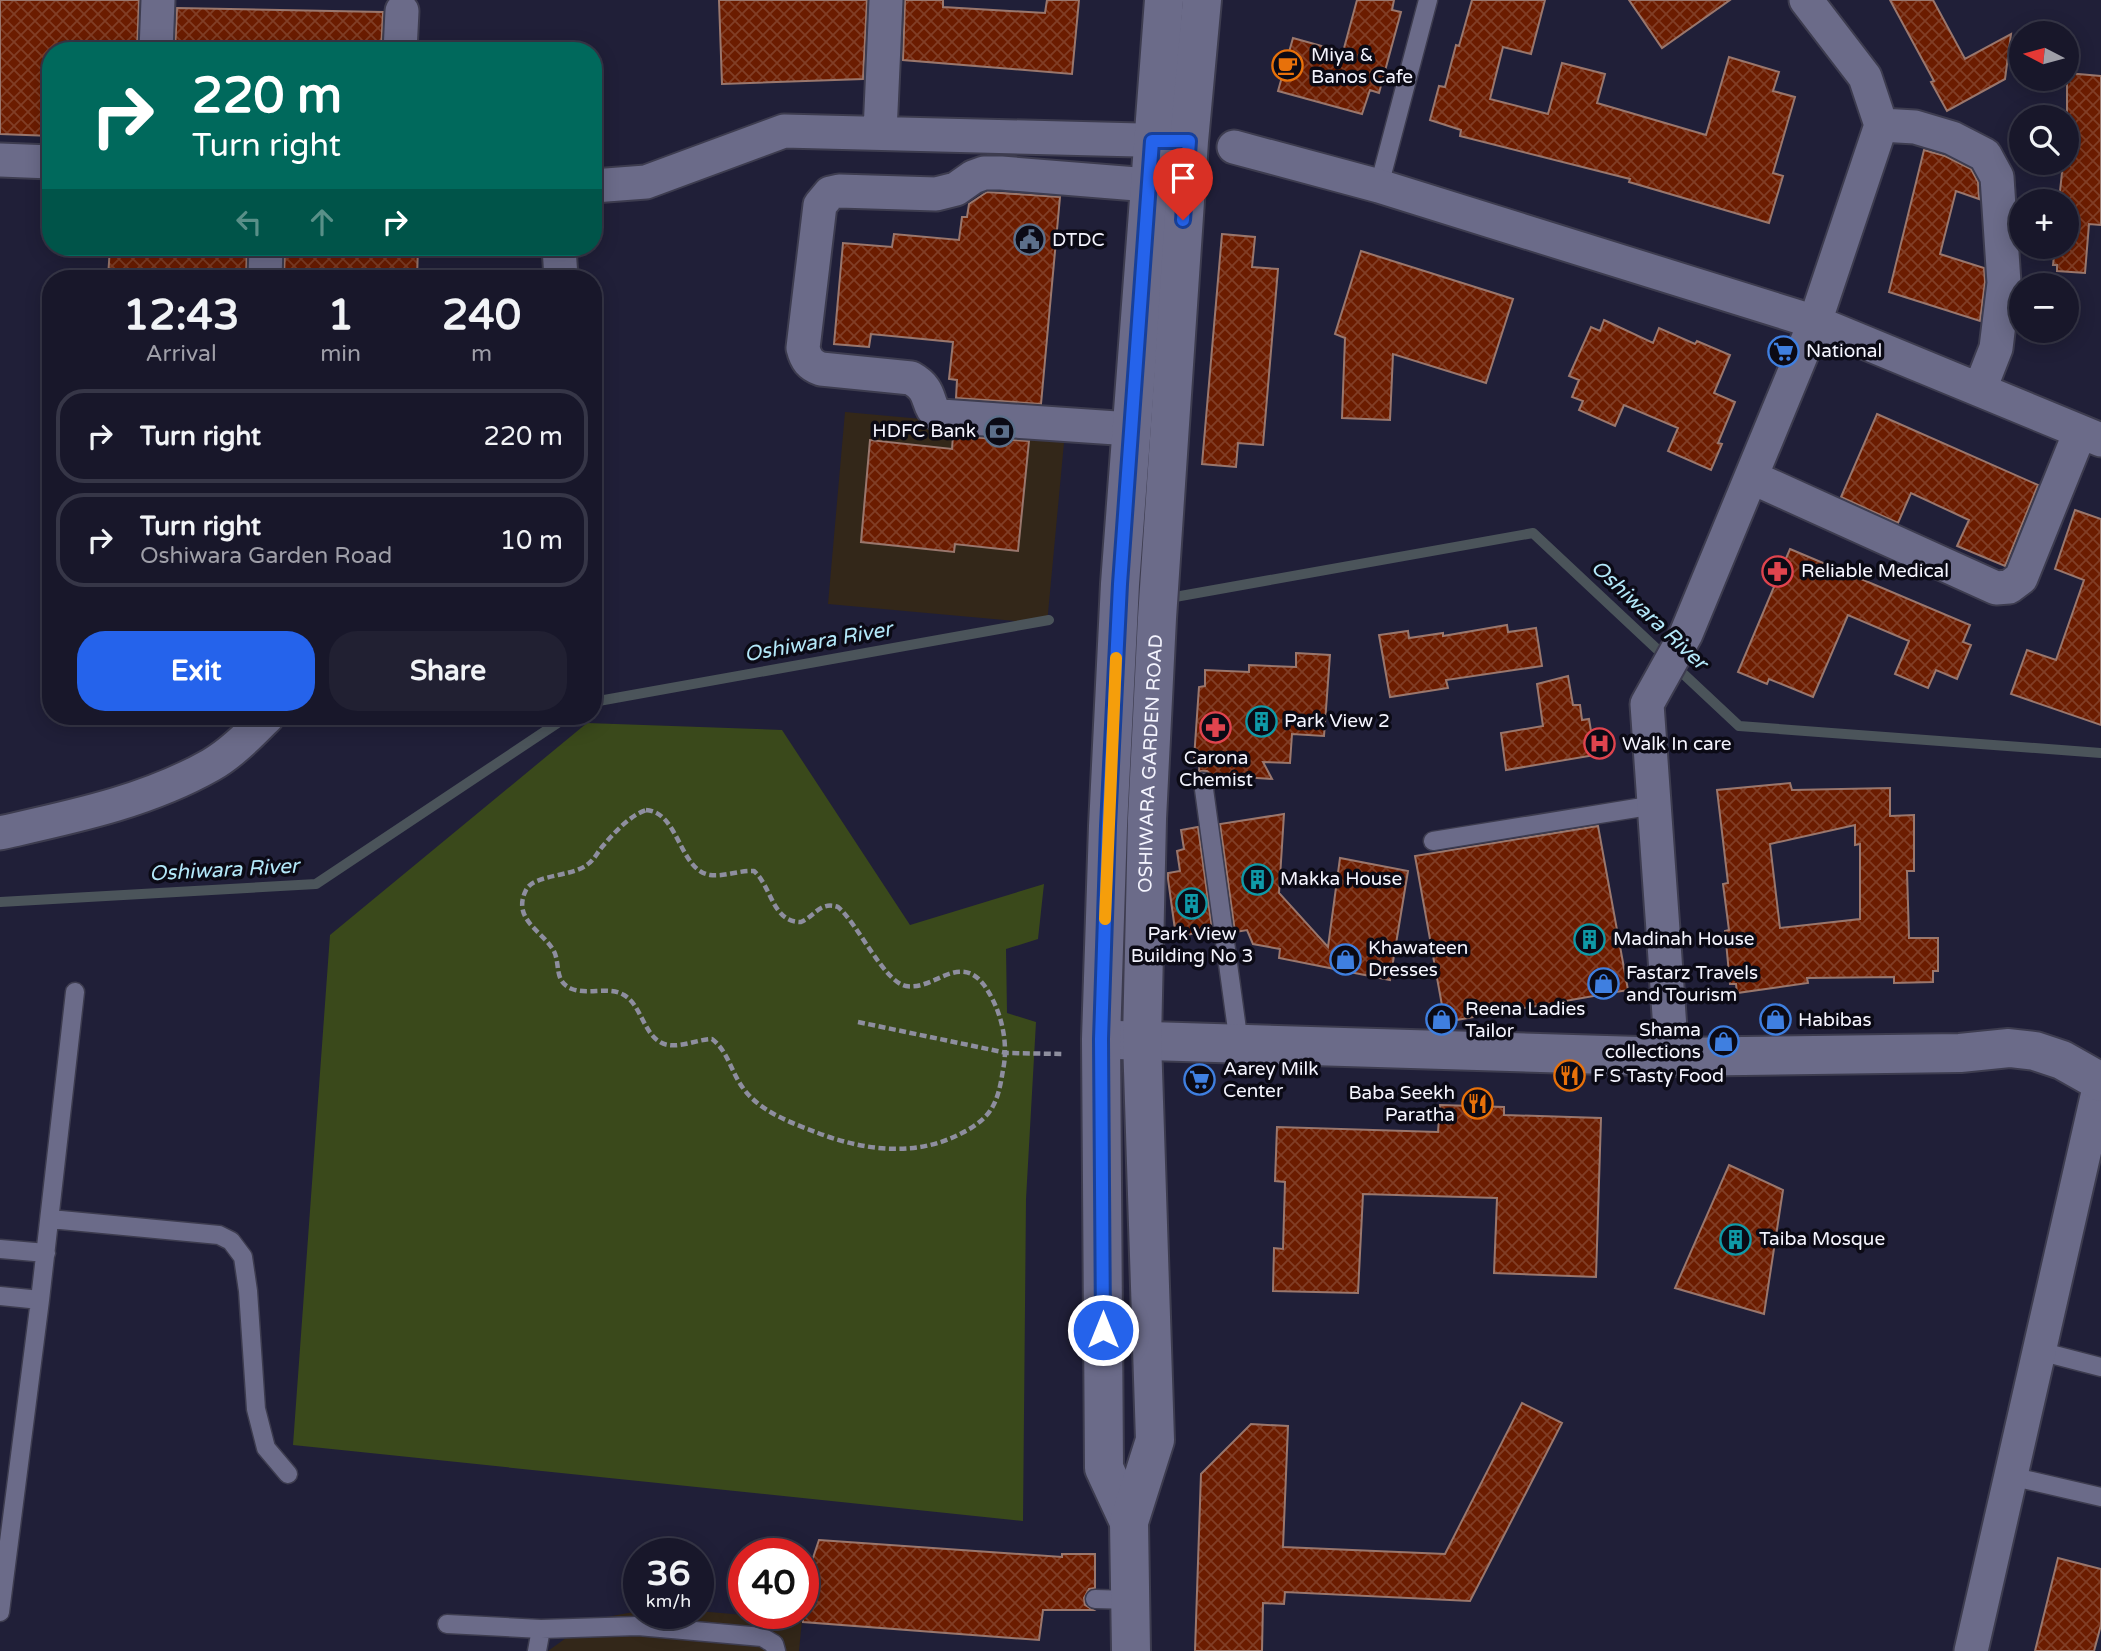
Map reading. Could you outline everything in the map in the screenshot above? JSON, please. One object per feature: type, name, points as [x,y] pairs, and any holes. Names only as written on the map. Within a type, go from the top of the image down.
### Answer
[{"type":"street","points":[[156,42],[158,0]]},
{"type":"street","points":[[880,132],[886,0]]},
{"type":"street","name":"OSHIWARA GARDEN ROAD","points":[[1131,1651],[1113,1600],[1129,1522],[1155,1440],[1142,1040],[1170,141],[1164,0]]},
{"type":"street","name":"OSHIWARA GARDEN ROAD","points":[[1129,1522],[1104,1468],[1101,1039],[1119,597],[1149,185],[1170,141],[1202,0]]},
{"type":"street","points":[[1672,1057],[1647,704],[1686,634],[1815,322],[1881,125],[1865,77],[1806,0]]},
{"type":"street","points":[[400,42],[402,11]]},
{"type":"street","points":[[1881,125],[1916,127],[1952,138],[1985,155],[1997,177],[2004,283],[1996,348],[1980,389]]},
{"type":"street","points":[[602,185],[646,182],[784,131],[1170,141]]},
{"type":"street","points":[[1234,147],[1379,186],[1815,322],[2091,436],[2021,578],[2009,587],[1996,588],[1751,477]]},
{"type":"street","points":[[0,160],[42,162]]},
{"type":"street","points":[[1131,429],[942,416],[935,413],[931,407],[927,390],[911,377],[821,369],[812,366],[805,357],[803,348],[820,205],[830,193],[946,193],[973,177],[993,173],[1149,185]]},
{"type":"street","points":[[0,833],[89,813],[154,791],[212,765],[259,725]]},
{"type":"street","points":[[1101,1039],[1672,1057],[1960,1053],[2009,1048],[2035,1051],[2062,1060],[2101,1081],[1970,1651]]},
{"type":"lane","points":[[1379,186],[1428,0]]},
{"type":"lane","points":[[1203,782],[1239,1044]]},
{"type":"lane","points":[[1433,841],[1655,805]]},
{"type":"lane","points":[[0,1612],[46,1253],[75,992]]},
{"type":"lane","points":[[50,1219],[219,1235],[231,1241],[243,1257],[256,1409],[266,1448],[288,1474]]},
{"type":"lane","points":[[0,1249],[46,1253]]},
{"type":"lane","points":[[0,1296],[40,1300]]},
{"type":"lane","points":[[2039,1351],[2101,1367]]},
{"type":"lane","points":[[2010,1476],[2101,1497]]},
{"type":"lane","points":[[447,1624],[541,1629],[638,1626],[762,1637],[774,1644],[776,1651]]},
{"type":"lane","points":[[537,1651],[541,1629]]},
{"type":"path","points":[[646,810],[655,811],[664,817],[691,862],[700,871],[710,875],[754,871],[763,878],[784,918],[801,922],[822,906],[838,907],[887,972],[904,986],[916,987],[958,972],[967,972],[976,977],[985,986],[1001,1018],[1007,1053],[993,1107],[971,1128],[945,1142],[908,1149],[881,1149],[845,1143],[756,1104],[742,1087],[720,1045],[712,1039],[668,1045],[660,1042],[624,995],[615,992],[585,992],[564,984],[558,974],[552,948],[530,926],[525,917],[522,904],[526,890],[531,883],[544,878],[578,871],[591,862],[634,814],[646,810]]},
{"type":"path","points":[[858,1022],[1007,1053],[1034,1054]]},
{"type":"shaded area","points":[[845,412],[1065,432],[1047,624],[828,604]]},
{"type":"shaded area","points":[[714,1612],[728,1614],[728,1629],[801,1629],[799,1651],[548,1651],[591,1620],[623,1614],[623,1629],[714,1629]]},
{"type":"green space","points":[[602,724],[782,730],[910,925],[1044,884],[1038,939],[1006,949],[1007,1013],[1036,1022],[1026,1199],[1023,1521],[293,1445],[330,935],[585,725]]},
{"type":"building","points":[[0,0],[139,0],[137,42],[42,42],[42,136],[0,134]]},
{"type":"building","points":[[719,0],[867,0],[863,79],[722,84]]},
{"type":"building","points":[[905,0],[943,0],[943,7],[1045,13],[1047,0],[1079,0],[1072,74],[903,60]]},
{"type":"building","points":[[1357,0],[1394,0],[1392,10],[1401,12],[1379,93],[1370,90],[1362,114],[1278,91],[1293,38],[1343,52]]},
{"type":"building","points":[[1472,0],[1545,0],[1531,54],[1503,47],[1490,99],[1548,114],[1562,63],[1605,74],[1597,103],[1706,135],[1729,57],[1779,72],[1773,91],[1795,97],[1773,173],[1783,176],[1769,223],[1629,182],[1630,179],[1460,136],[1461,130],[1430,120],[1439,86],[1445,87]]},
{"type":"building","points":[[1629,0],[1730,0],[1662,48]]},
{"type":"building","points":[[1890,0],[1933,0],[1965,59],[2009,35],[2005,79],[1947,111],[1931,82],[1934,81]]},
{"type":"building","points":[[177,8],[383,12],[381,42],[175,42]]},
{"type":"building","points":[[2079,74],[2101,76],[2101,225],[2089,224],[2085,273],[2057,271],[2057,265],[2053,265],[2054,259],[2079,259],[2079,189],[2060,189],[2062,175],[2079,175],[2079,105],[2067,105],[2067,91],[2079,91]]},
{"type":"building","points":[[1924,150],[1945,156],[1971,169],[1978,182],[1979,199],[1956,191],[1940,254],[1984,268],[1980,321],[1889,292]]},
{"type":"building","points":[[987,192],[1060,197],[1041,404],[956,398],[957,380],[949,379],[953,342],[871,334],[869,347],[834,344],[843,243],[892,247],[894,234],[959,240],[962,217],[967,217],[969,204]]},
{"type":"building","points":[[1222,234],[1255,237],[1252,267],[1278,269],[1263,445],[1238,443],[1236,467],[1202,464]]},
{"type":"building","points":[[1361,251],[1513,299],[1486,383],[1393,354],[1390,420],[1342,418],[1345,338],[1335,334]]},
{"type":"building","points":[[109,256],[247,256],[246,270],[109,270]]},
{"type":"building","points":[[285,256],[418,256],[417,270],[284,270]]},
{"type":"building","points":[[1604,320],[1653,343],[1659,328],[1695,344],[1697,341],[1730,355],[1714,393],[1735,402],[1718,443],[1722,444],[1711,470],[1668,451],[1678,428],[1624,405],[1615,426],[1579,410],[1583,401],[1572,397],[1579,380],[1569,376],[1591,327],[1600,331]]},
{"type":"building","points":[[1877,414],[2038,485],[2005,566],[1957,546],[1969,520],[1911,493],[1898,523],[1841,497]]},
{"type":"building","points":[[953,436],[1029,441],[1018,551],[955,544],[954,552],[861,542],[870,440],[952,449]]},
{"type":"building","points":[[2075,510],[2101,519],[2101,725],[2011,694],[2027,650],[2056,660],[2084,580],[2055,569]]},
{"type":"building","points":[[1790,549],[1970,625],[1963,642],[1971,645],[1957,679],[1936,670],[1928,688],[1895,674],[1909,641],[1848,615],[1813,697],[1769,679],[1767,684],[1738,672]]},
{"type":"building","points":[[1507,625],[1508,632],[1536,628],[1542,666],[1446,680],[1448,688],[1390,697],[1379,635],[1408,631],[1409,638],[1443,633],[1443,636]]},
{"type":"building","name":"Park View 2","points":[[1296,653],[1330,655],[1324,736],[1292,734],[1290,763],[1263,762],[1272,779],[1212,775],[1207,771],[1199,771],[1200,760],[1194,759],[1199,687],[1205,686],[1205,670],[1249,672],[1249,665],[1296,667]]},
{"type":"building","points":[[1568,676],[1573,705],[1580,705],[1582,720],[1589,719],[1595,755],[1506,770],[1501,733],[1543,726],[1537,684]]},
{"type":"building","points":[[1790,783],[1792,790],[1890,788],[1890,816],[1914,815],[1914,871],[1907,871],[1909,938],[1938,938],[1938,971],[1933,971],[1933,982],[1894,983],[1894,977],[1807,978],[1808,983],[1737,993],[1736,984],[1730,984],[1725,931],[1729,930],[1723,884],[1728,883],[1717,790]],"holes":[[[1855,825],[1855,845],[1860,844],[1860,919],[1780,928],[1770,844]]]},
{"type":"building","name":"Makka House","points":[[1284,814],[1279,893],[1328,947],[1340,858],[1408,871],[1390,980],[1279,958],[1280,949],[1253,944],[1247,930],[1235,932],[1220,824]]},
{"type":"building","name":"Madinah House","points":[[1598,826],[1628,990],[1445,1022],[1415,856]]},
{"type":"building","name":"Park View Building No 3","points":[[1198,827],[1213,936],[1197,939],[1196,933],[1176,937],[1168,873],[1180,871],[1177,851],[1184,849],[1181,830]]},
{"type":"building","points":[[1440,1105],[1504,1107],[1504,1115],[1601,1118],[1596,1277],[1494,1273],[1497,1198],[1363,1194],[1358,1293],[1273,1291],[1274,1248],[1283,1249],[1285,1182],[1275,1181],[1277,1127],[1438,1132]]},
{"type":"building","name":"Taiba Mosque","points":[[1729,1165],[1783,1190],[1764,1314],[1675,1288]]},
{"type":"building","points":[[1522,1403],[1562,1423],[1470,1601],[1285,1592],[1284,1604],[1263,1603],[1262,1651],[1195,1651],[1201,1474],[1251,1424],[1288,1426],[1283,1547],[1445,1554]]},
{"type":"building","points":[[819,1540],[1062,1557],[1062,1554],[1095,1554],[1095,1588],[1089,1589],[1084,1598],[1085,1605],[1093,1610],[1043,1610],[1039,1640],[819,1623]]},
{"type":"building","points":[[2058,1558],[2101,1569],[2101,1625],[2094,1651],[2035,1651]]},
{"type":"waterway","name":"Oshiwara River","points":[[1175,597],[1533,533],[1739,726],[2101,753]]},
{"type":"waterway","name":"Oshiwara River","points":[[602,700],[1049,620]]},
{"type":"waterway","name":"Oshiwara River","points":[[0,902],[316,884],[554,725]]},
{"type":"slow traffic","points":[[1105,919],[1116,658]]},
{"type":"place","name":"Miya & Banos Cafe","points":[[1288,66]]},
{"type":"place","name":"DTDC","points":[[1029,240]]},
{"type":"place","name":"National","points":[[1783,351]]},
{"type":"place","name":"HDFC Bank","points":[[999,431]]},
{"type":"place","name":"Reliable Medical","points":[[1778,571]]},
{"type":"place","name":"Park View 2","points":[[1261,721]]},
{"type":"place","name":"Carona Chemist","points":[[1216,727]]},
{"type":"place","name":"Walk In care","points":[[1599,744]]},
{"type":"place","name":"Makka House","points":[[1257,879]]},
{"type":"place","name":"Park View Building No 3","points":[[1192,903]]},
{"type":"place","name":"Madinah House","points":[[1590,939]]},
{"type":"place","name":"Khawateen Dresses","points":[[1345,959]]},
{"type":"place","name":"Fastarz Travels and Tourism","points":[[1603,984]]},
{"type":"place","name":"Reena Ladies Tailor","points":[[1442,1020]]},
{"type":"place","name":"Habibas","points":[[1775,1020]]},
{"type":"place","name":"Shama collections","points":[[1724,1041]]},
{"type":"place","name":"F S Tasty Food","points":[[1570,1076]]},
{"type":"place","name":"Aarey Milk Center","points":[[1200,1080]]},
{"type":"place","name":"Baba Seekh Paratha","points":[[1478,1104]]},
{"type":"place","name":"Taiba Mosque","points":[[1736,1239]]},
{"type":"route","points":[[1103,1330],[1101,1039],[1108,826],[1120,584],[1152,141],[1189,141],[1183,220]]}]
